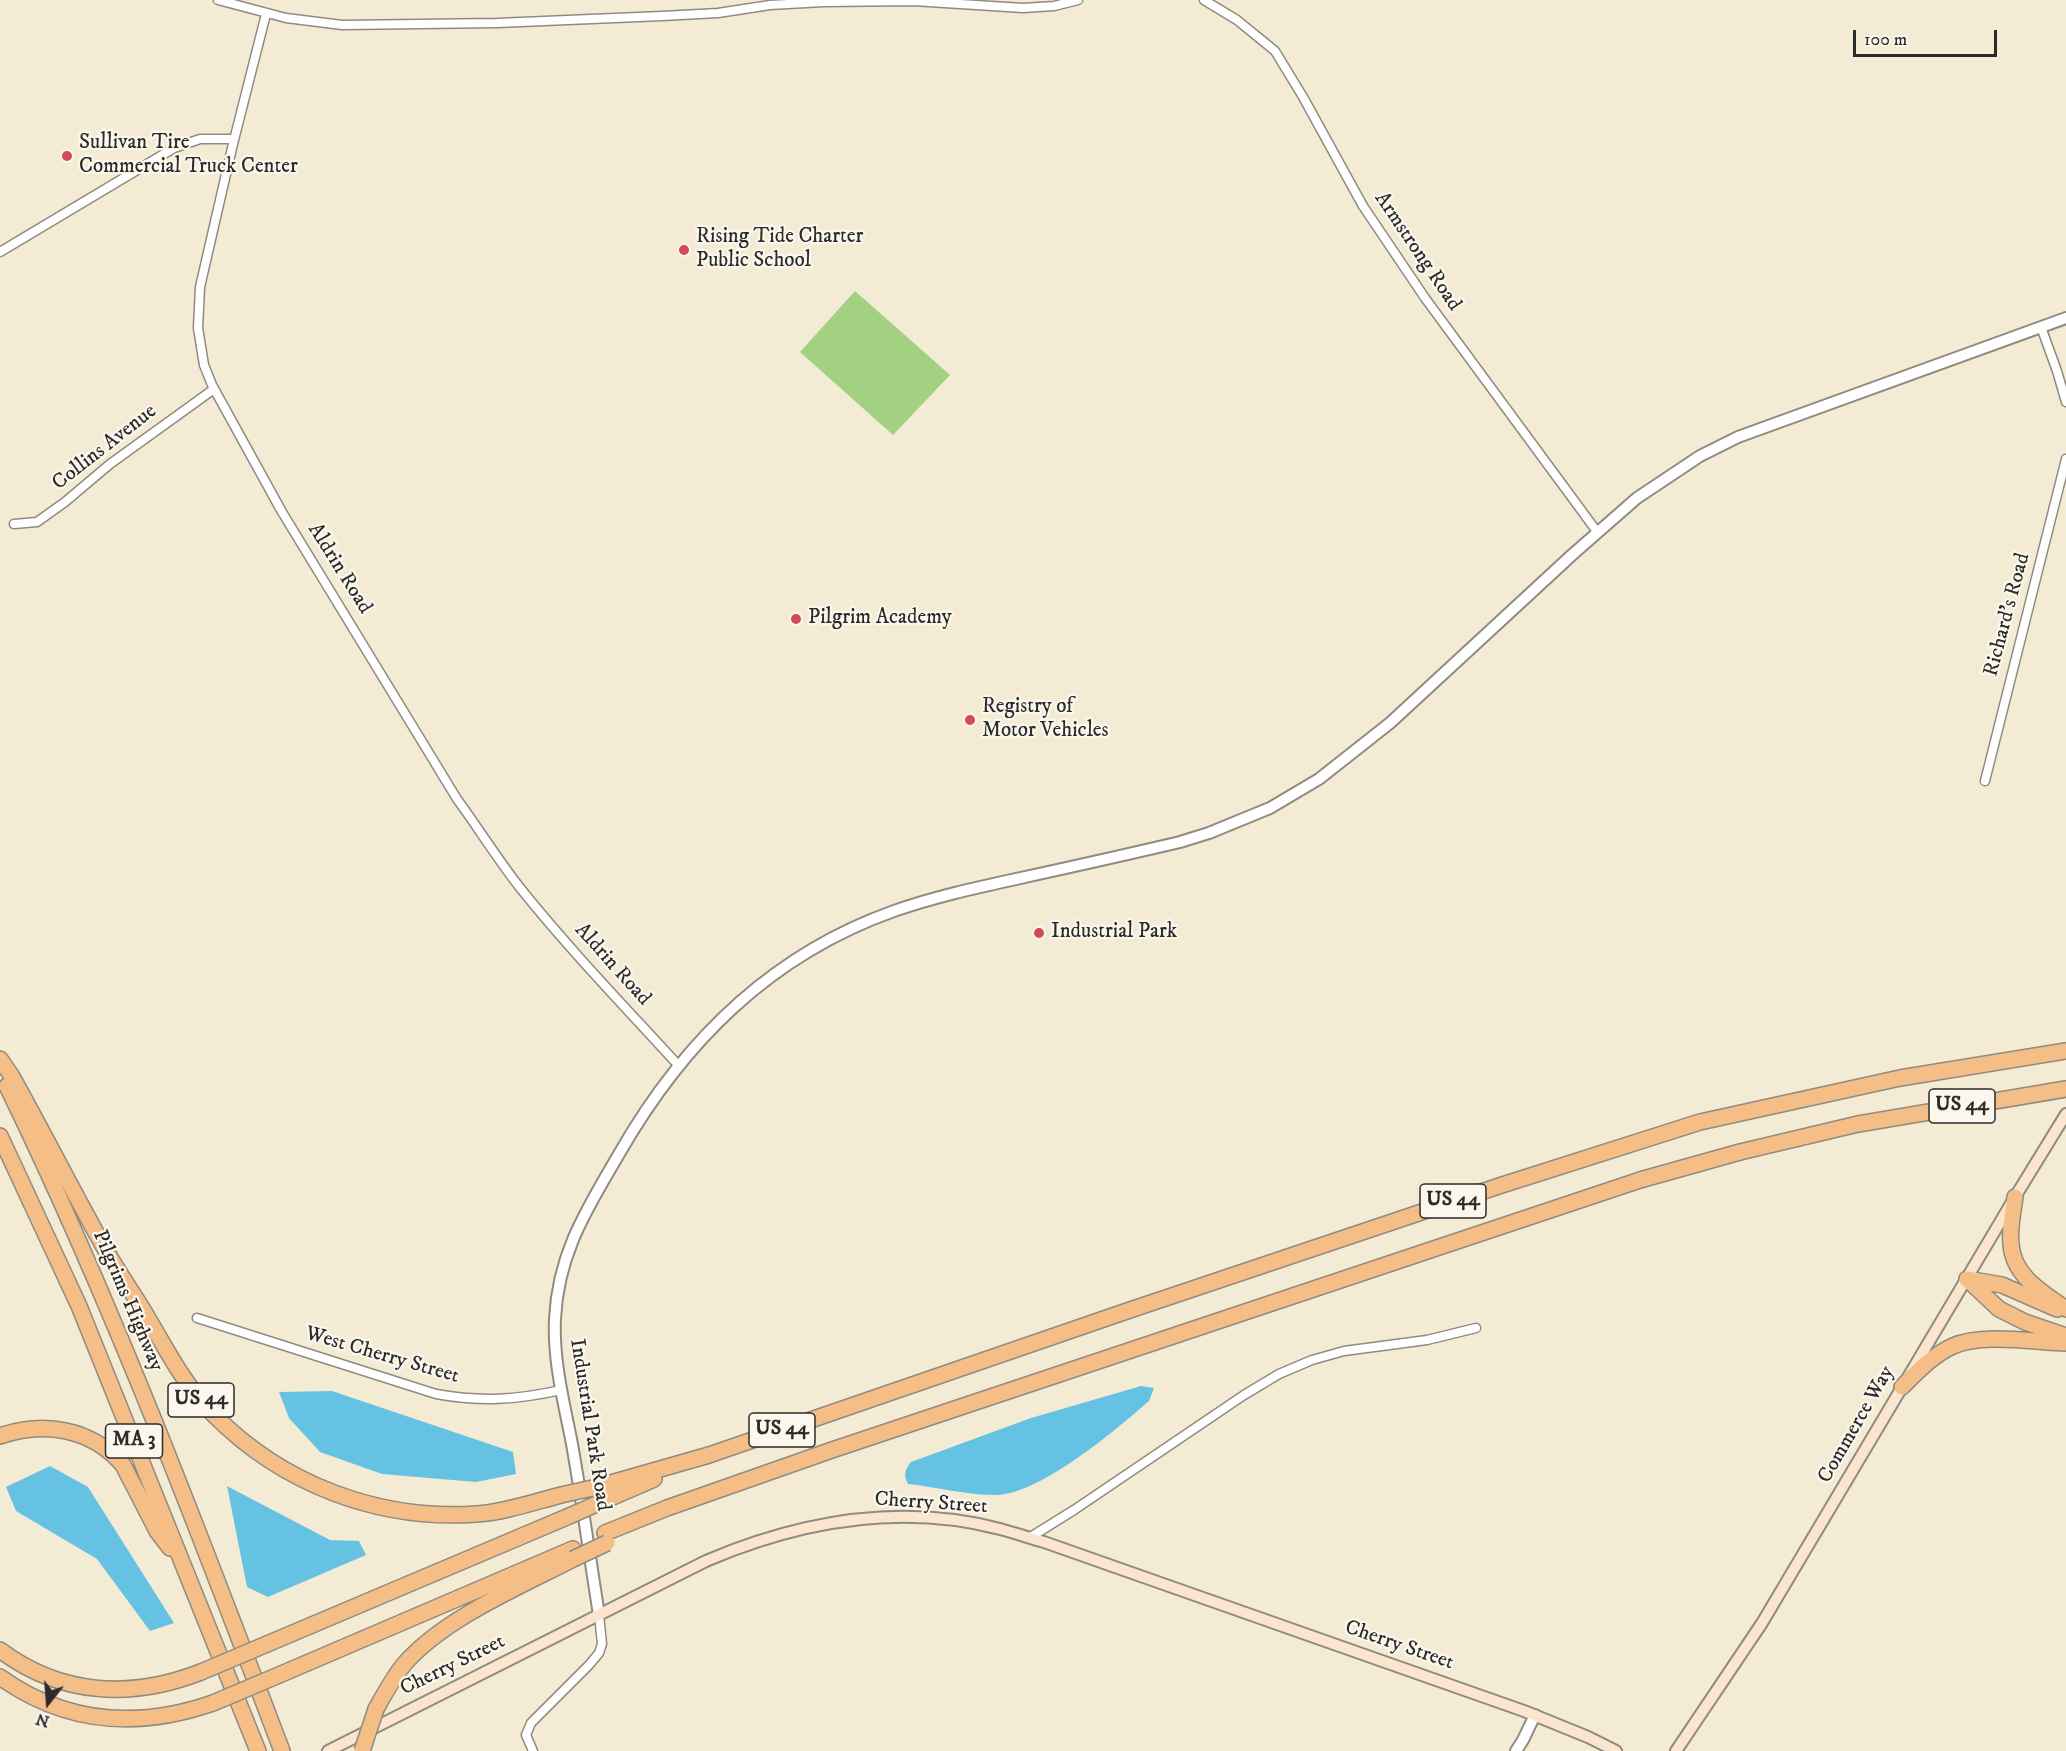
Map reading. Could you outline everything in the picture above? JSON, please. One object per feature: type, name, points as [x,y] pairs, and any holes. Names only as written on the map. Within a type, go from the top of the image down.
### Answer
[{"type":"highway","name":"US 44","points":[[0,1059],[17,1084],[104,1248],[177,1367],[212,1413],[244,1443],[275,1466],[315,1487],[354,1501],[395,1510],[442,1515],[478,1514],[530,1503],[597,1487],[709,1455],[1127,1311],[1502,1185],[1700,1122],[1900,1078],[2066,1051]]},
{"type":"highway","name":"Pilgrims Highway","points":[[0,1073],[57,1191],[100,1288],[201,1540],[282,1751]]},
{"type":"highway","name":"US 44","points":[[573,1554],[667,1508],[832,1450],[1640,1180],[1740,1152],[1858,1124],[2066,1089]]},
{"type":"highway","name":"MA 3","points":[[0,1136],[43,1225],[83,1317],[258,1751]]},
{"type":"highway","points":[[2015,1197],[2010,1241],[2012,1255],[2018,1269],[2028,1281],[2066,1310]]},
{"type":"highway","points":[[1967,1279],[2002,1285],[2039,1303],[2066,1310]]},
{"type":"highway","points":[[1967,1279],[1999,1310],[2066,1336]]},
{"type":"highway","points":[[1902,1387],[1928,1363],[1962,1343],[1986,1339],[2066,1343]]},
{"type":"highway","points":[[0,1436],[36,1428],[59,1429],[84,1436],[107,1449],[123,1465],[157,1531],[182,1565]]},
{"type":"highway","points":[[0,1650],[50,1678],[98,1689],[149,1688],[179,1681],[709,1455]]},
{"type":"highway","points":[[0,1677],[32,1697],[75,1712],[115,1719],[167,1716],[213,1703],[573,1554]]},
{"type":"highway","points":[[362,1751],[376,1709],[405,1664],[436,1635],[573,1554]]},
{"type":"main road","name":"Commerce Way","points":[[1676,1751],[1762,1623],[2066,1114]]},
{"type":"main road","name":"Cherry Street","points":[[328,1751],[706,1561],[773,1535],[816,1525],[864,1518],[928,1519],[981,1525],[1029,1538],[1233,1607],[1535,1715],[1616,1751]]},
{"type":"street","points":[[218,0],[266,14],[342,25],[497,23],[718,13],[769,5],[824,2],[914,2],[1023,8],[1054,6],[1078,0]]},
{"type":"street","name":"Armstrong Road","points":[[1203,0],[1237,20],[1275,51],[1363,206],[1425,298],[1598,533]]},
{"type":"street","name":"Aldrin Road","points":[[266,14],[206,257],[198,308],[200,345],[204,365],[214,389],[282,512],[457,799],[495,856],[546,920],[678,1065]]},
{"type":"street","points":[[0,252],[174,148],[200,139],[234,139]]},
{"type":"street","name":"Industrial Park Road","points":[[600,1615],[561,1390],[555,1342],[558,1294],[567,1253],[578,1226],[634,1127],[678,1065],[710,1029],[760,985],[807,953],[860,925],[942,896],[1180,842],[1237,823],[1291,797],[1319,780],[1367,743],[1637,498],[1700,456],[1725,442],[2066,318]]},
{"type":"street","points":[[2041,327],[2066,402]]},
{"type":"street","name":"Collins Avenue","points":[[14,524],[37,522],[119,458],[214,389]]},
{"type":"street","name":"Richard's Road","points":[[1985,781],[2066,459]]},
{"type":"street","name":"West Cherry Street","points":[[197,1318],[436,1394],[465,1399],[504,1400],[561,1390]]},
{"type":"street","points":[[1029,1538],[1279,1374],[1312,1360],[1344,1351],[1427,1340],[1476,1328]]},
{"type":"street","points":[[533,1751],[526,1735],[531,1723],[599,1653],[602,1644],[600,1615]]},
{"type":"street","points":[[1516,1751],[1535,1715]]},
{"type":"green space","points":[[855,291],[950,375],[893,435],[800,352]]},
{"type":"water","points":[[1141,1386],[1154,1388],[1149,1401],[1097,1444],[1033,1485],[1013,1492],[985,1495],[908,1484],[906,1481],[905,1473],[911,1462],[1031,1418]]},
{"type":"water","points":[[332,1391],[513,1452],[516,1474],[476,1482],[382,1474],[320,1452],[289,1418],[279,1392]]},
{"type":"water","points":[[50,1466],[88,1487],[174,1623],[150,1631],[97,1559],[16,1511],[6,1487]]},
{"type":"water","points":[[227,1486],[330,1540],[359,1541],[366,1555],[268,1597],[247,1587]]},
{"type":"place","name":"Sullivan Tire Commercial Truck Center","points":[[67,156]]},
{"type":"place","name":"Rising Tide Charter Public School","points":[[684,250]]},
{"type":"place","name":"Pilgrim Academy","points":[[796,619]]},
{"type":"place","name":"Registry of Motor Vehicles","points":[[970,720]]},
{"type":"place","name":"Industrial Park","points":[[1039,933]]}]
